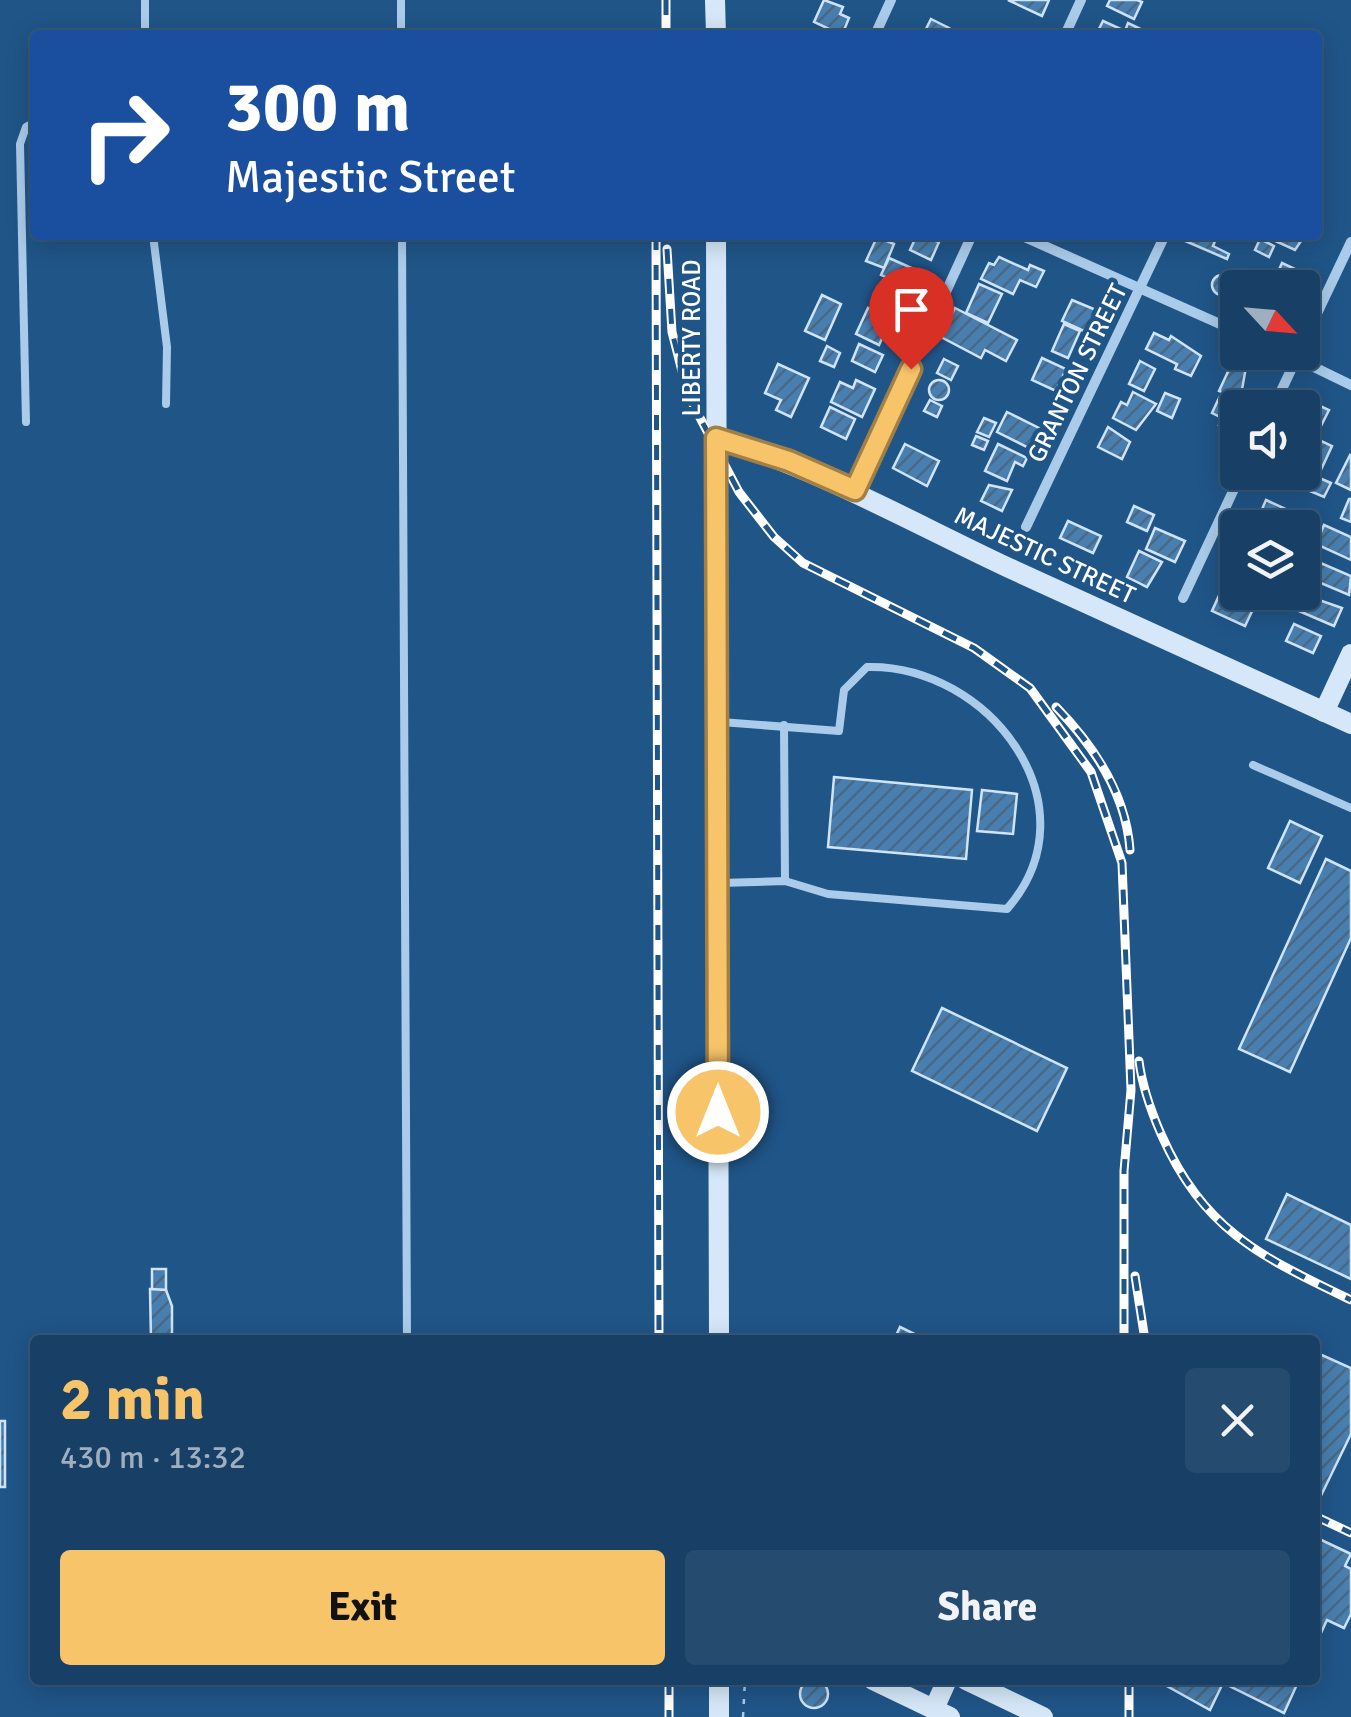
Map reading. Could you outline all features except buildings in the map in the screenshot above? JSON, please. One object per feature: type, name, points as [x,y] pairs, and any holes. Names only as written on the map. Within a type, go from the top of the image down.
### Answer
[{"type":"main road","points":[[716,0],[716,30]]},
{"type":"main road","name":"LIBERTY ROAD","points":[[716,240],[719,1335]]},
{"type":"main road","name":"MAJESTIC STREET","points":[[716,438],[789,461],[855,490],[1006,567],[1351,724]]},
{"type":"main road","points":[[1324,712],[1351,654]]},
{"type":"main road","points":[[883,1685],[942,1713],[946,1685]]},
{"type":"main road","points":[[976,1685],[1042,1717]]},
{"type":"street","points":[[877,30],[891,0]]},
{"type":"street","points":[[1067,30],[1081,0]]},
{"type":"street","points":[[855,490],[970,240]]},
{"type":"street","points":[[1031,240],[1220,324]]},
{"type":"street","name":"GRANTON STREET","points":[[1026,527],[1163,240]]},
{"type":"street","points":[[1320,307],[1351,242]]},
{"type":"street","points":[[1320,368],[1351,385]]},
{"type":"street","points":[[1183,598],[1234,490]]},
{"type":"lane","points":[[145,0],[145,30]]},
{"type":"lane","points":[[402,0],[402,30]]},
{"type":"lane","points":[[26,422],[20,144],[22,134],[30,127]]},
{"type":"lane","points":[[155,240],[167,347],[166,404]]},
{"type":"lane","points":[[402,240],[407,1335]]},
{"type":"lane","points":[[716,722],[784,724],[839,732],[844,690],[867,668],[936,678],[974,699],[1011,736],[1033,786],[1038,822],[1034,870],[1007,909],[828,894],[785,881],[716,883]]},
{"type":"lane","points":[[784,724],[785,881]]},
{"type":"lane","points":[[1253,765],[1351,808]]},
{"type":"path","points":[[743,1717],[745,1685]]},
{"type":"railway","points":[[666,0],[666,30]]},
{"type":"railway","points":[[656,240],[659,1335]]},
{"type":"railway","points":[[667,249],[672,332],[688,395],[739,492],[774,537],[803,563],[974,648],[1030,688],[1091,772],[1122,863],[1131,1090],[1124,1171],[1124,1335]]},
{"type":"railway","points":[[1056,707],[1106,772],[1122,809],[1130,850]]},
{"type":"railway","points":[[1139,1061],[1147,1098],[1161,1134],[1196,1195],[1216,1218],[1262,1254],[1351,1300]]},
{"type":"railway","points":[[1135,1276],[1144,1335]]},
{"type":"railway","points":[[1320,1518],[1351,1533]]},
{"type":"railway","points":[[669,1685],[669,1717]]},
{"type":"railway","points":[[1129,1685],[1129,1717]]},
{"type":"route","points":[[718,1112],[716,438],[789,461],[855,490],[911,369]]}]
